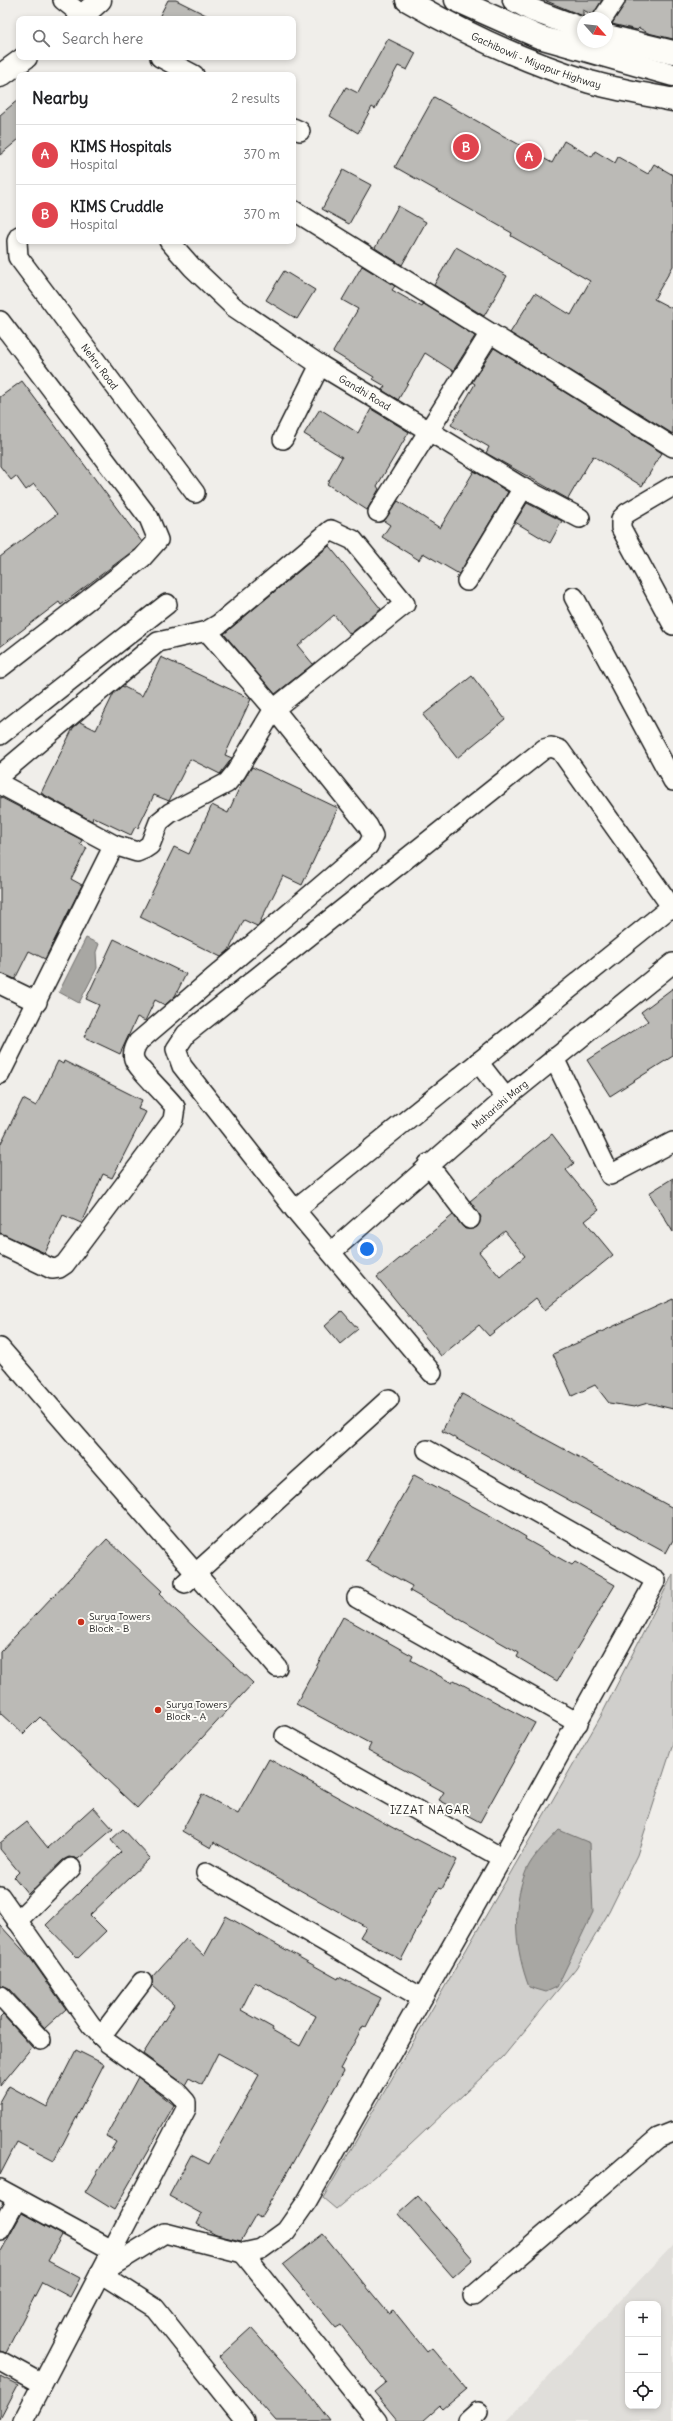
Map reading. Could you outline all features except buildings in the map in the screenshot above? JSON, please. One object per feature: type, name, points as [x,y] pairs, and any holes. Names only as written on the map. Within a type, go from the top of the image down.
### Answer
[{"type":"main road","points":[[85,16],[100,0]]},
{"type":"main road","name":"Gachibowli - Miyapur Highway","points":[[408,0],[446,23],[511,53],[589,81],[632,93],[673,100]]},
{"type":"main road","points":[[456,0],[539,37],[673,75]]},
{"type":"main road","points":[[527,3],[577,26]]},
{"type":"main road","points":[[613,37],[673,52]]},
{"type":"main road","points":[[0,76],[22,60]]},
{"type":"street","points":[[63,0],[81,16]]},
{"type":"street","points":[[607,12],[615,0]]},
{"type":"street","points":[[166,60],[188,72]]},
{"type":"street","points":[[296,212],[673,447]]},
{"type":"street","name":"Nehru Road","points":[[17,244],[18,257],[195,493]]},
{"type":"street","name":"Gandhi Road","points":[[172,244],[192,267],[234,307],[320,366],[523,488],[580,518]]},
{"type":"street","points":[[0,321],[149,518],[158,540],[142,558],[0,668]]},
{"type":"street","points":[[378,512],[490,333]]},
{"type":"street","points":[[283,439],[320,366]]},
{"type":"street","points":[[673,486],[627,513],[621,519],[621,528],[673,625]]},
{"type":"street","points":[[467,581],[523,488]]},
{"type":"street","points":[[0,775],[158,642],[207,630],[219,624],[332,530],[353,540],[405,604],[274,709],[236,772],[227,783],[170,813],[159,822],[150,845],[144,849],[137,852],[114,845],[0,784]]},
{"type":"street","points":[[574,597],[673,780]]},
{"type":"street","points":[[0,734],[168,604]]},
{"type":"street","points":[[0,1244],[52,1269],[59,1268],[66,1264],[173,1120],[175,1107],[168,1096],[134,1061],[133,1052],[138,1042],[368,846],[373,836],[368,826],[274,709],[207,630]]},
{"type":"street","points":[[295,1210],[672,908],[560,750],[551,747],[544,749],[186,1034],[176,1049],[182,1066],[295,1210],[432,1373]]},
{"type":"street","points":[[0,1074],[114,845]]},
{"type":"street","name":"Maharishi Marg","points":[[331,1252],[428,1164],[506,1098],[673,963]]},
{"type":"street","points":[[0,984],[37,1002]]},
{"type":"street","points":[[554,1058],[610,1175],[673,1142]]},
{"type":"street","points":[[478,1062],[506,1098]]},
{"type":"street","points":[[428,1164],[470,1219]]},
{"type":"street","points":[[0,1348],[190,1578],[277,1666]]},
{"type":"street","points":[[190,1578],[389,1399]]},
{"type":"street","points":[[100,2273],[165,2233],[242,2253],[261,2249],[286,2231],[307,2201],[502,1858],[656,1580],[427,1450]]},
{"type":"street","points":[[357,1598],[578,1723]]},
{"type":"street","points":[[285,1736],[502,1858]]},
{"type":"street","points":[[17,1920],[71,1868]]},
{"type":"street","points":[[206,1873],[422,1998]]},
{"type":"street","points":[[1,1902],[17,1920],[91,2025],[101,2036],[177,2092],[186,2102],[186,2109],[23,2421]]},
{"type":"street","points":[[101,2036],[142,1982]]},
{"type":"street","points":[[0,1996],[41,2040]]},
{"type":"street","points":[[473,2296],[658,2138],[673,2132]]},
{"type":"street","points":[[0,2189],[112,2250]]},
{"type":"street","points":[[0,2230],[17,2199]]},
{"type":"street","points":[[242,2253],[377,2421]]},
{"type":"street","points":[[100,2273],[156,2308],[245,2421]]},
{"type":"street","points":[[0,2361],[42,2384]]},
{"type":"shaded area","points":[[86,938],[99,944],[96,952],[97,968],[79,1003],[59,992]]},
{"type":"shaded area","points":[[673,1574],[673,1744],[637,1855],[609,1912],[576,1968],[503,2057],[390,2164],[336,2209],[323,2198],[601,1716]]},
{"type":"shaded area","points":[[559,1830],[590,1843],[593,1912],[557,1987],[546,1992],[529,1987],[524,1973],[518,1944],[518,1900],[521,1885],[529,1865]]},
{"type":"shaded area","points":[[673,2245],[673,2421],[506,2421]]},
{"type":"place","name":"KIMS Cruddle","points":[[466,147]]},
{"type":"place","name":"KIMS Hospitals","points":[[529,156]]},
{"type":"place","name":"Surya Towers Block - B","points":[[81,1622]]},
{"type":"place","name":"Surya Towers Block - A","points":[[158,1710]]},
{"type":"district","name":"IZZAT NAGAR","points":[[430,1810]]}]
